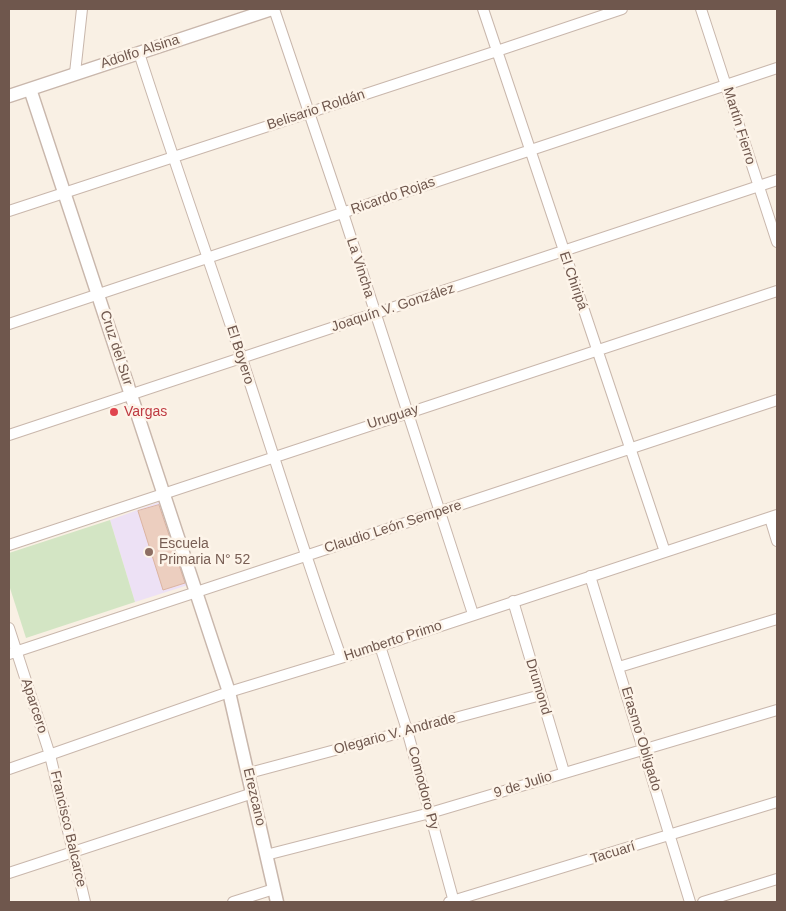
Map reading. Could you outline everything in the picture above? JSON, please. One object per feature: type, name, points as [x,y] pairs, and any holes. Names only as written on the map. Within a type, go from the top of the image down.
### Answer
[{"type":"street","points":[[75,73],[82,9]]},
{"type":"street","name":"Adolfo Alsina","points":[[9,96],[273,9]]},
{"type":"street","name":"La Vincha","points":[[273,9],[343,213],[474,614]]},
{"type":"street","name":"El Chiripá","points":[[483,9],[664,552]]},
{"type":"street","name":"Belisario Roldán","points":[[9,211],[622,9]]},
{"type":"street","name":"Martín Fierro","points":[[701,9],[777,242]]},
{"type":"street","name":"El Boyero","points":[[139,53],[274,456],[305,556],[341,658]]},
{"type":"street","name":"Ricardo Rojas","points":[[9,324],[777,68]]},
{"type":"street","name":"Cruz del Sur","points":[[30,89],[229,692]]},
{"type":"street","name":"Joaquín V. González","points":[[9,435],[777,180]]},
{"type":"street","name":"Uruguay","points":[[9,545],[777,291]]},
{"type":"street","name":"Claudio León Sempere","points":[[13,653],[777,400]]},
{"type":"street","points":[[774,517],[777,541]]},
{"type":"street","name":"Humberto Primo","points":[[9,769],[229,692],[380,646],[774,517]]},
{"type":"street","name":"Erasmo Obligado","points":[[590,576],[690,902]]},
{"type":"street","name":"Drumond","points":[[513,602],[564,772]]},
{"type":"street","points":[[619,668],[777,619]]},
{"type":"street","name":"Aparcero","points":[[9,628],[13,653],[50,755]]},
{"type":"street","name":"Comodoro Py","points":[[380,646],[407,730],[452,902]]},
{"type":"street","name":"Erezcano","points":[[229,692],[277,902]]},
{"type":"street","name":"Olegario V. Andrade","points":[[249,773],[541,695]]},
{"type":"street","name":"9 de Julio","points":[[266,855],[430,813],[777,710]]},
{"type":"street","name":"Francisco Balcarce","points":[[50,755],[85,902]]},
{"type":"street","points":[[9,873],[253,793]]},
{"type":"street","name":"Tacuarí","points":[[452,902],[777,802]]},
{"type":"street","points":[[703,902],[777,879]]},
{"type":"street","points":[[233,902],[274,889]]},
{"type":"shaded area","name":"Escuela Primaria N° 52","points":[[162,501],[188,585],[135,602],[110,520]]},
{"type":"green space","points":[[110,520],[135,602],[26,638],[9,585],[9,553]]},
{"type":"building","points":[[159,505],[185,583],[163,590],[138,511]]},
{"type":"place","name":"Vargas","points":[[114,412]]},
{"type":"place","name":"Escuela Primaria N° 52","points":[[149,552]]}]
